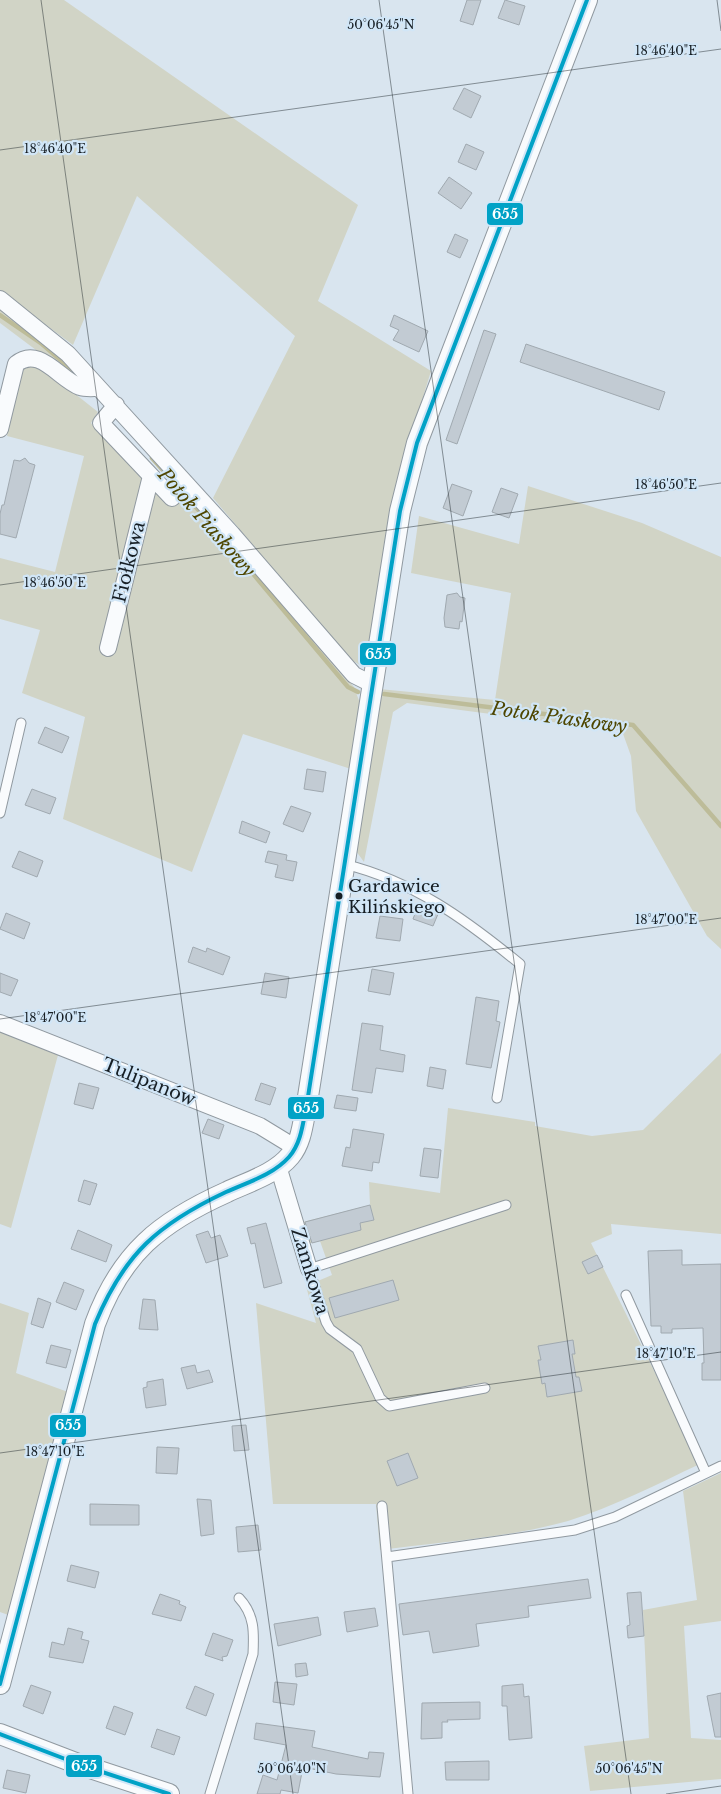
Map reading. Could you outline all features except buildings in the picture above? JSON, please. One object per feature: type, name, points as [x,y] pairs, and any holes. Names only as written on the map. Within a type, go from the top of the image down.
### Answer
[{"type":"street","points":[[0,1684],[95,1324],[110,1287],[133,1255],[171,1222],[195,1207],[278,1166],[296,1148],[306,1103],[400,511],[417,443],[586,0]]},
{"type":"street","points":[[0,299],[68,354],[232,534],[354,675],[372,684]]},
{"type":"street","points":[[0,428],[16,364],[24,358],[36,358],[81,387],[99,388]]},
{"type":"street","points":[[116,406],[101,423],[172,498]]},
{"type":"street","name":"Fiołkowa","points":[[108,648],[151,476]]},
{"type":"street","name":"Tulipanów","points":[[0,1023],[260,1126],[296,1148]]},
{"type":"street","name":"Zamkowa","points":[[278,1166],[309,1269]]},
{"type":"street","points":[[0,1734],[81,1765],[169,1794]]},
{"type":"lane","points":[[0,813],[21,723]]},
{"type":"lane","points":[[344,864],[370,870],[433,899],[480,931],[520,964],[497,1098]]},
{"type":"lane","points":[[309,1269],[506,1205]]},
{"type":"lane","name":"Zamkowa","points":[[309,1269],[326,1322],[330,1329],[357,1349],[380,1398],[385,1404],[389,1406],[484,1388]]},
{"type":"lane","points":[[626,1295],[706,1473]]},
{"type":"lane","points":[[387,1557],[575,1530],[614,1517],[721,1466]]},
{"type":"lane","points":[[382,1506],[408,1794]]},
{"type":"lane","points":[[210,1794],[252,1654],[254,1631],[251,1617],[247,1606],[239,1598]]},
{"type":"shaded area","points":[[0,0],[64,0],[358,205],[318,301],[431,371],[396,486],[367,663],[363,667],[350,659],[213,498],[295,336],[137,196],[73,345],[0,291]]},
{"type":"shaded area","points":[[0,306],[77,370],[72,377],[0,323]]},
{"type":"shaded area","points":[[29,364],[45,370],[98,412],[91,423],[154,492],[160,492],[171,504],[185,490],[231,540],[354,687],[361,706],[351,769],[243,734],[192,872],[63,819],[85,717],[22,693],[40,630],[0,619],[0,558],[55,572],[84,456],[7,436],[22,370]]},
{"type":"shaded area","points":[[528,486],[642,523],[721,557],[721,949],[707,936],[636,811],[631,756],[622,731],[407,703],[393,712],[364,862],[356,851],[379,689],[495,700],[511,593],[411,573],[419,516],[519,544]]},
{"type":"shaded area","points":[[0,1031],[58,1055],[11,1228],[0,1224]]},
{"type":"shaded area","points":[[721,1053],[721,1234],[611,1224],[612,1234],[591,1243],[700,1464],[618,1502],[568,1521],[498,1536],[380,1550],[376,1504],[273,1504],[256,1303],[316,1323],[306,1286],[332,1275],[320,1241],[308,1244],[303,1222],[370,1205],[369,1182],[440,1193],[448,1108],[535,1122],[535,1126],[592,1136],[643,1130]]},
{"type":"shaded area","points":[[0,1303],[29,1313],[16,1373],[68,1392],[11,1616],[0,1612]]},
{"type":"shaded area","points":[[721,1473],[721,1621],[684,1626],[691,1738],[721,1740],[721,1779],[590,1791],[584,1746],[649,1738],[643,1610],[697,1600],[683,1491]]},
{"type":"waterway","name":"Potok Piaskowy","points":[[0,315],[42,344],[71,369]]},
{"type":"waterway","name":"Potok Piaskowy","points":[[152,458],[218,532],[348,687],[358,692]]},
{"type":"waterway","name":"Potok Piaskowy","points":[[384,694],[633,725],[721,826]]},
{"type":"transit line","name":"655","points":[[0,1684],[95,1324],[118,1278],[131,1260],[162,1229],[202,1204],[276,1169],[289,1157],[297,1145],[307,1103],[400,511],[417,443],[587,0]]},
{"type":"transit line","name":"655","points":[[0,1734],[81,1765],[169,1794]]},
{"type":"place","name":"Gardawice Kilińskiego","points":[[339,896]]}]
